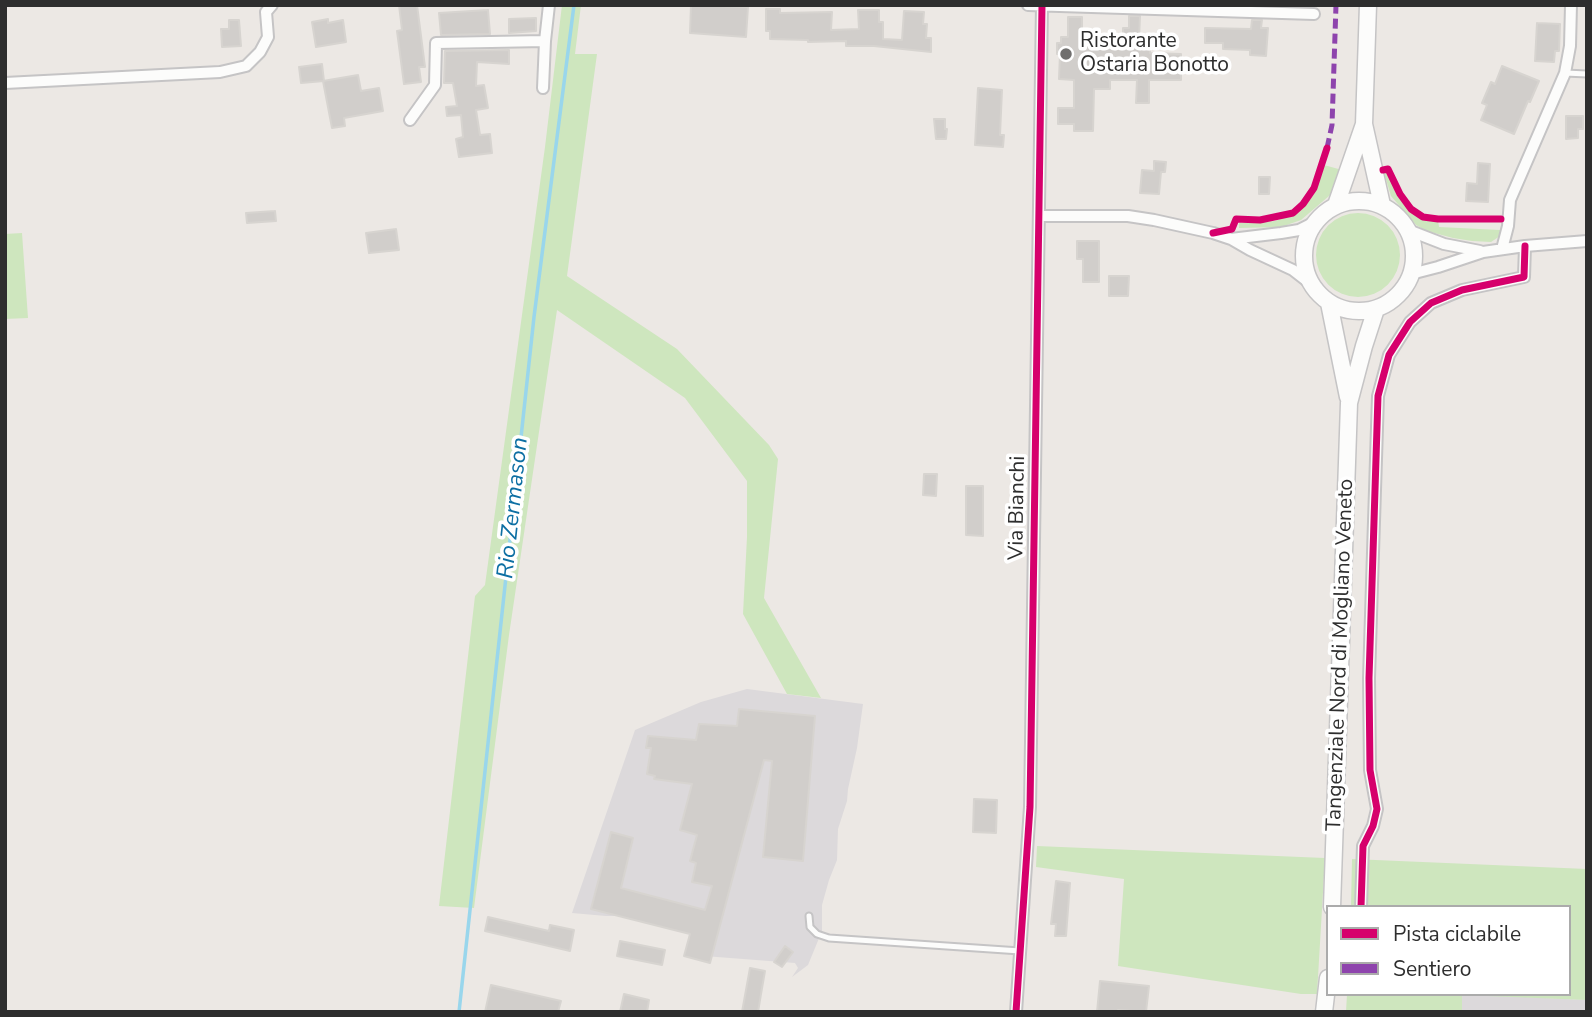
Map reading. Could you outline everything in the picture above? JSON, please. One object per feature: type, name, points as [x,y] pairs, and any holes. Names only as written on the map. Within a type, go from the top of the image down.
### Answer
[{"type":"main road","points":[[1368,5],[1364,124],[1382,205]]},
{"type":"main road","points":[[1336,205],[1364,124]]},
{"type":"main road","points":[[1359,200],[1382,205],[1401,220],[1413,244],[1411,274],[1403,290],[1390,302],[1376,309],[1358,311],[1329,303],[1311,284],[1306,272],[1304,246],[1308,233],[1325,212],[1336,205],[1359,200]]},
{"type":"main road","points":[[1329,303],[1349,402]]},
{"type":"main road","points":[[1349,402],[1376,309]]},
{"type":"main road","name":"Tangenziale Nord di Mogliano Veneto","points":[[1332,905],[1349,402]]},
{"type":"street","points":[[5,83],[220,72],[246,66],[260,52],[268,37],[266,12],[272,5]]},
{"type":"street","points":[[543,88],[549,5]]},
{"type":"street","points":[[1028,5],[1314,14]]},
{"type":"street","name":"Via Bianchi","points":[[1016,1012],[1030,807],[1042,5]]},
{"type":"street","points":[[1503,249],[1510,200],[1565,73],[1570,46],[1571,5]]},
{"type":"street","points":[[410,120],[435,85],[436,43],[545,41]]},
{"type":"street","points":[[1040,216],[1128,216],[1231,239],[1293,270],[1311,284]]},
{"type":"street","points":[[1231,239],[1299,230],[1315,222]]},
{"type":"street","points":[[1408,230],[1444,244],[1483,251]]},
{"type":"street","points":[[1411,274],[1483,251],[1587,241]]},
{"type":"street","points":[[1361,905],[1363,846],[1373,826],[1377,809],[1370,770],[1369,678],[1378,396],[1389,355],[1410,322],[1431,303],[1462,290],[1524,277],[1525,246]]},
{"type":"lane","points":[[1565,73],[1587,74]]},
{"type":"lane","points":[[808,916],[810,927],[817,934],[829,938],[1020,951]]},
{"type":"shaded area","points":[[747,689],[863,704],[847,801],[838,829],[837,860],[822,905],[822,931],[808,965],[792,977],[798,968],[795,963],[691,955],[697,920],[676,916],[572,913],[635,730],[701,702]]},
{"type":"shaded area","points":[[1462,996],[1587,1000],[1587,1012],[1462,1012]]},
{"type":"green space","points":[[562,5],[581,5],[575,54],[597,54],[567,276],[677,349],[769,445],[778,459],[764,598],[821,698],[787,694],[743,614],[747,481],[685,398],[557,310],[509,635],[474,908],[439,906],[475,596],[485,585]]},
{"type":"green space","points":[[1324,165],[1342,170],[1337,186],[1301,220],[1281,227],[1239,228],[1239,223],[1275,221],[1295,214],[1314,194]]},
{"type":"green space","points":[[1388,172],[1398,197],[1419,218],[1438,220],[1439,227],[1500,230],[1500,236],[1491,242],[1472,241],[1427,231],[1416,225],[1391,196],[1384,173]]},
{"type":"green space","points":[[1358,213],[1374,216],[1388,225],[1397,239],[1400,255],[1397,271],[1388,285],[1374,294],[1358,297],[1342,294],[1328,285],[1319,271],[1316,255],[1319,239],[1328,225],[1342,216]]},
{"type":"green space","points":[[22,233],[28,318],[5,319],[5,234]]},
{"type":"green space","points":[[1037,846],[1325,858],[1317,994],[1301,994],[1118,966],[1124,879],[1036,867]]},
{"type":"green space","points":[[1352,859],[1587,869],[1587,1000],[1487,996],[1571,996],[1571,905],[1351,905]]},
{"type":"green space","points":[[1347,996],[1462,996],[1462,1012],[1346,1012]]},
{"type":"building","points":[[399,5],[417,5],[425,67],[419,67],[421,82],[404,84],[397,31],[402,30]]},
{"type":"building","points":[[691,5],[748,7],[746,37],[690,33]]},
{"type":"building","points":[[766,9],[780,9],[780,13],[832,12],[831,30],[859,29],[858,10],[879,10],[879,22],[883,22],[883,39],[902,40],[904,11],[924,12],[923,24],[927,24],[926,38],[931,38],[931,52],[846,46],[846,41],[770,39],[770,31],[766,31]]},
{"type":"building","points":[[488,10],[490,34],[441,35],[439,13]]},
{"type":"building","points":[[1129,16],[1140,16],[1139,40],[1150,40],[1150,53],[1181,54],[1181,80],[1149,80],[1149,103],[1136,103],[1137,80],[1110,80],[1110,89],[1094,89],[1093,131],[1074,131],[1074,124],[1058,124],[1058,108],[1074,108],[1074,80],[1059,79],[1060,54],[1057,54],[1057,43],[1061,43],[1061,37],[1068,37],[1068,17],[1082,17],[1082,37],[1123,39],[1123,28],[1129,28]]},
{"type":"building","points":[[536,18],[536,31],[509,33],[509,19]]},
{"type":"building","points":[[328,19],[328,23],[343,20],[346,42],[316,47],[312,22]]},
{"type":"building","points":[[229,20],[239,20],[241,46],[222,47],[221,29],[229,29]]},
{"type":"building","points":[[1252,20],[1262,20],[1261,28],[1268,28],[1266,56],[1250,55],[1250,50],[1223,49],[1223,43],[1205,43],[1205,28],[1251,29]]},
{"type":"building","points":[[1537,23],[1560,24],[1559,51],[1555,51],[1554,62],[1535,61]]},
{"type":"building","points":[[509,50],[509,64],[477,62],[476,86],[484,85],[488,108],[476,110],[480,135],[490,134],[492,153],[459,157],[456,139],[463,137],[461,115],[447,116],[446,107],[457,106],[453,83],[444,83],[445,51]]},
{"type":"building","points":[[322,64],[324,81],[301,83],[299,67]]},
{"type":"building","points":[[1502,66],[1539,81],[1514,134],[1481,120],[1487,105],[1482,103],[1491,82],[1495,84]]},
{"type":"building","points":[[358,75],[361,91],[379,88],[383,111],[344,118],[345,126],[332,128],[323,81]]},
{"type":"building","points":[[978,88],[1002,90],[1000,135],[1004,135],[1003,147],[975,145]]},
{"type":"building","points":[[1566,116],[1583,116],[1583,129],[1578,129],[1578,138],[1566,139]]},
{"type":"building","points":[[934,119],[945,119],[946,139],[936,139]]},
{"type":"building","points":[[1154,161],[1166,162],[1165,172],[1161,172],[1159,194],[1140,193],[1142,170],[1154,171]]},
{"type":"building","points":[[1478,163],[1490,164],[1488,202],[1466,201],[1467,183],[1477,184]]},
{"type":"building","points":[[1259,177],[1270,177],[1269,194],[1259,194]]},
{"type":"building","points":[[275,211],[276,221],[247,223],[246,213]]},
{"type":"building","points":[[396,229],[399,250],[369,253],[366,233]]},
{"type":"building","points":[[1077,241],[1099,241],[1099,282],[1083,282],[1083,259],[1077,259]]},
{"type":"building","points":[[1109,276],[1129,276],[1128,296],[1109,296]]},
{"type":"building","points":[[924,474],[937,474],[936,496],[923,495]]},
{"type":"building","points":[[966,486],[983,486],[983,536],[966,535]]},
{"type":"building","points":[[739,709],[815,716],[803,861],[763,857],[772,761],[764,760],[710,963],[684,956],[690,934],[591,909],[611,832],[633,838],[621,888],[705,910],[712,886],[692,882],[696,863],[690,861],[697,835],[680,830],[692,784],[654,779],[655,776],[647,774],[651,748],[646,748],[648,736],[696,740],[699,724],[737,726]]},
{"type":"building","points":[[974,799],[997,800],[996,833],[973,832]]},
{"type":"building","points":[[1056,881],[1070,883],[1066,936],[1055,936],[1056,924],[1051,924]]},
{"type":"building","points":[[488,917],[549,931],[550,925],[574,930],[570,951],[485,931]]},
{"type":"building","points":[[620,941],[665,950],[662,965],[617,956]]},
{"type":"building","points":[[785,946],[793,952],[782,967],[774,962]]},
{"type":"building","points":[[750,968],[765,971],[758,1012],[742,1012]]},
{"type":"building","points":[[1100,981],[1149,986],[1146,1012],[1097,1012]]},
{"type":"building","points":[[491,985],[561,1001],[558,1012],[485,1012]]},
{"type":"building","points":[[624,994],[649,1000],[647,1012],[620,1012]]},
{"type":"waterway","name":"Rio Zermason","points":[[459,1012],[534,317],[574,5]]},
{"type":"marked path","points":[[1327,148],[1332,125],[1336,5]]},
{"type":"cycle path","points":[[1016,1012],[1030,807],[1042,5]]},
{"type":"cycle path","points":[[1213,233],[1232,229],[1236,219],[1260,220],[1293,213],[1314,188],[1327,148]]},
{"type":"cycle path","points":[[1383,170],[1388,169],[1400,194],[1411,209],[1423,217],[1501,219]]},
{"type":"cycle path","points":[[1361,905],[1363,846],[1373,826],[1377,809],[1370,770],[1369,678],[1378,396],[1389,355],[1410,322],[1431,303],[1462,290],[1524,277],[1525,246]]},
{"type":"place","name":"Ristorante Ostaria Bonotto","points":[[1066,54]]}]
